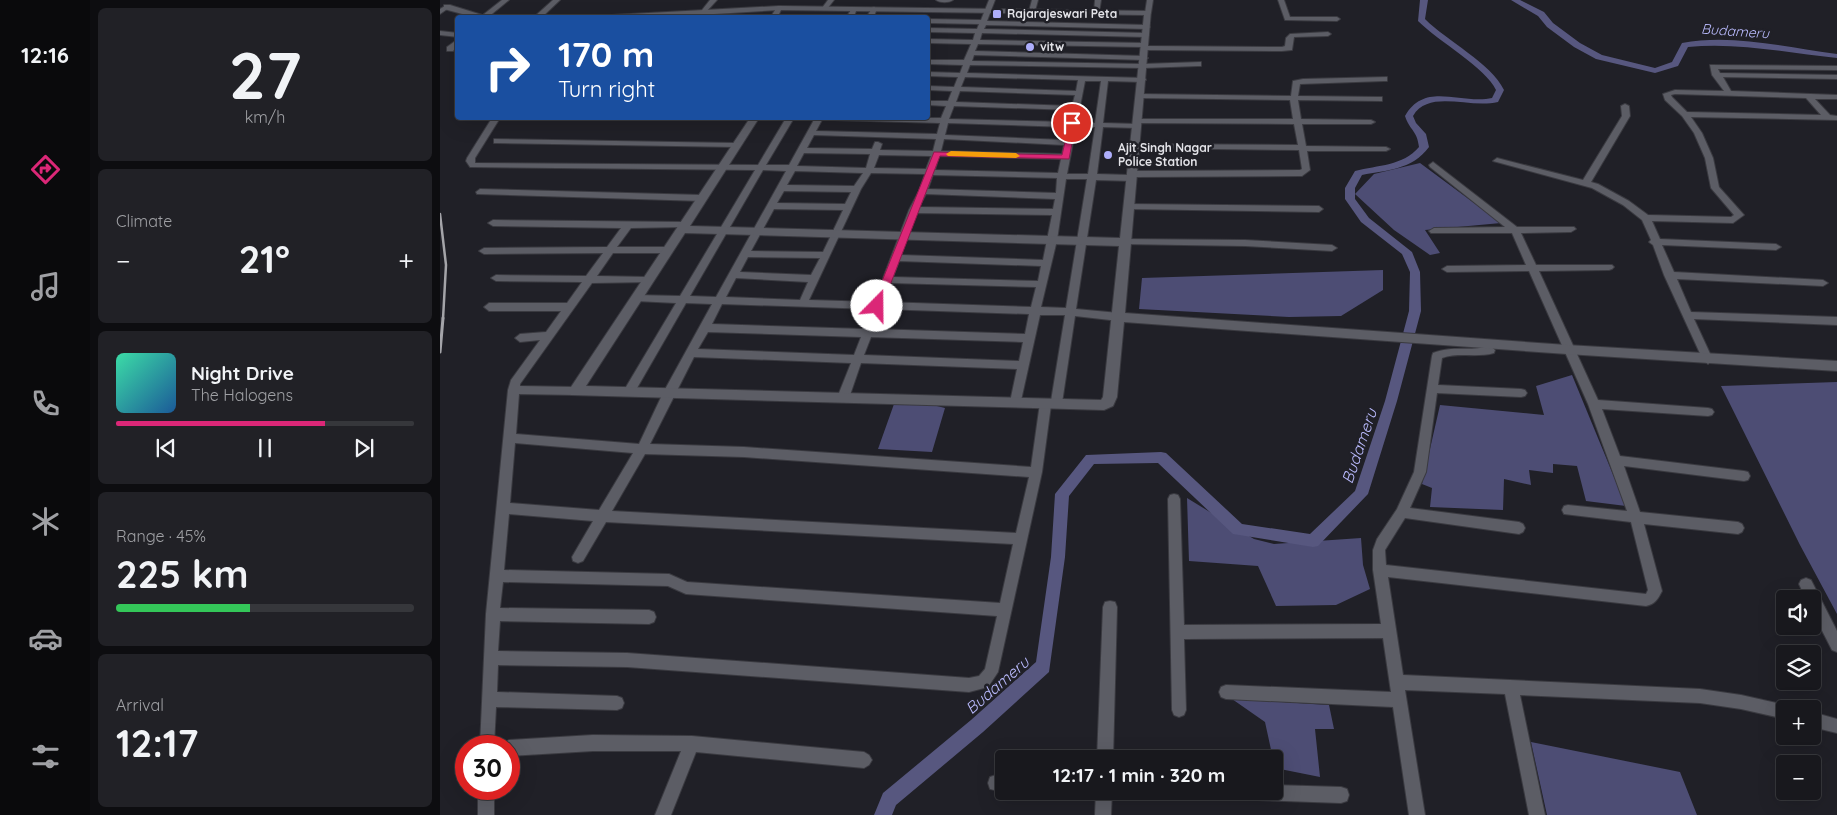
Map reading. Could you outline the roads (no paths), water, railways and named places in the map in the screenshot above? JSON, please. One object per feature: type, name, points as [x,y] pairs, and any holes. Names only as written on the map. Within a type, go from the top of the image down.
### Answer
[{"type":"street","points":[[443,9],[456,0]]},
{"type":"street","points":[[485,15],[506,0]]},
{"type":"street","points":[[540,15],[558,0]]},
{"type":"street","points":[[704,11],[714,0]]},
{"type":"street","points":[[821,15],[831,0]]},
{"type":"street","points":[[939,0],[950,0]]},
{"type":"street","points":[[930,21],[950,0]]},
{"type":"street","points":[[843,398],[913,210],[923,191],[957,88],[992,0]]},
{"type":"street","points":[[1032,12],[1035,0]]},
{"type":"street","points":[[1097,12],[1098,0]]},
{"type":"street","points":[[514,390],[1016,402],[1098,406],[1108,402],[1119,317],[1124,242],[1130,207],[1150,0]]},
{"type":"street","points":[[1281,0],[1287,20],[1337,19]]},
{"type":"street","points":[[775,15],[779,8]]},
{"type":"street","points":[[674,15],[704,11],[779,8],[1148,13]]},
{"type":"street","points":[[443,9],[472,15]]},
{"type":"street","points":[[851,15],[854,9]]},
{"type":"street","points":[[871,15],[874,9]]},
{"type":"street","points":[[1052,78],[1064,12]]},
{"type":"street","points":[[930,21],[1063,24],[1145,46],[1198,64]]},
{"type":"street","points":[[930,31],[1060,34],[1145,46]]},
{"type":"street","points":[[440,33],[455,35]]},
{"type":"street","points":[[930,41],[1282,49],[1289,48],[1289,38],[1292,35],[1328,34]]},
{"type":"street","points":[[450,50],[455,44]]},
{"type":"street","points":[[972,52],[1056,55],[1145,46]]},
{"type":"street","points":[[930,62],[1054,65],[1145,46]]},
{"type":"street","points":[[1729,94],[1712,69],[1718,66],[1837,68]]},
{"type":"street","points":[[930,74],[1142,80]]},
{"type":"street","points":[[1716,76],[1837,77]]},
{"type":"street","points":[[1016,402],[1052,240],[1068,142],[1082,78]]},
{"type":"street","points":[[491,658],[627,660],[978,684],[988,678],[991,672],[1036,472],[1070,312],[1092,177],[1105,79]]},
{"type":"street","points":[[495,120],[470,161],[473,164],[595,167],[761,167],[1092,177],[1302,173],[1306,170],[1294,99],[1295,86],[1300,81],[1384,80]]},
{"type":"street","points":[[930,88],[1079,93]]},
{"type":"street","points":[[1646,218],[1733,220],[1739,215],[1714,188],[1709,158],[1698,133],[1685,114],[1668,98],[1667,94],[1675,92],[1837,96]]},
{"type":"street","points":[[1140,96],[1379,99]]},
{"type":"street","points":[[1808,96],[1827,117]]},
{"type":"street","points":[[930,103],[1075,108]]},
{"type":"street","points":[[1586,183],[1626,116],[1625,106]]},
{"type":"street","points":[[1685,114],[1837,118]]},
{"type":"street","points":[[930,119],[1099,124],[1371,122]]},
{"type":"street","points":[[576,391],[753,120]]},
{"type":"street","points":[[629,392],[789,120]]},
{"type":"street","points":[[578,557],[642,449],[690,353],[818,120]]},
{"type":"street","points":[[803,304],[856,189],[869,170],[875,150],[888,120]]},
{"type":"street","points":[[812,133],[1068,142]]},
{"type":"street","points":[[497,141],[736,145]]},
{"type":"street","points":[[1135,146],[1386,149]]},
{"type":"street","points":[[801,150],[875,150],[936,154],[1066,157]]},
{"type":"street","points":[[1497,160],[1586,183],[1626,203],[1646,218],[1654,242],[1708,360]]},
{"type":"street","points":[[1380,570],[1646,600],[1650,599],[1655,591],[1636,518],[1616,460],[1594,404],[1515,230],[1433,166]]},
{"type":"street","points":[[780,188],[856,189]]},
{"type":"street","points":[[923,191],[1060,196]]},
{"type":"street","points":[[480,192],[702,198]]},
{"type":"street","points":[[770,206],[848,207]]},
{"type":"street","points":[[1130,207],[1319,209]]},
{"type":"street","points":[[913,210],[1057,212]]},
{"type":"street","points":[[493,223],[683,226],[757,232],[1124,242],[1245,243],[1332,248]]},
{"type":"street","points":[[487,735],[493,614],[515,382],[628,225]]},
{"type":"street","points":[[1434,231],[1570,229]]},
{"type":"street","points":[[1654,242],[1776,247]]},
{"type":"street","points":[[484,251],[609,252],[668,250]]},
{"type":"street","points":[[745,254],[827,255]]},
{"type":"street","points":[[895,258],[1046,263]]},
{"type":"street","points":[[1447,269],[1609,268]]},
{"type":"street","points":[[733,275],[815,279]]},
{"type":"street","points":[[1669,275],[1823,283]]},
{"type":"street","points":[[496,278],[648,280]]},
{"type":"street","points":[[887,280],[1042,284]]},
{"type":"street","points":[[636,298],[1070,312],[1341,332],[1488,346],[1837,366]]},
{"type":"street","points":[[489,307],[570,307]]},
{"type":"street","points":[[1686,315],[1837,321]]},
{"type":"street","points":[[704,328],[1029,338]]},
{"type":"street","points":[[520,338],[549,336]]},
{"type":"street","points":[[1417,815],[1380,570],[1380,550],[1382,543],[1402,512],[1420,472],[1437,356],[1448,353],[1479,353],[1488,346]]},
{"type":"street","points":[[690,353],[1024,365]]},
{"type":"street","points":[[1432,389],[1521,393]]},
{"type":"street","points":[[1594,404],[1708,412]]},
{"type":"street","points":[[510,438],[642,449],[744,452],[1036,472]]},
{"type":"street","points":[[1616,460],[1744,476]]},
{"type":"street","points":[[1174,499],[1179,710]]},
{"type":"street","points":[[504,508],[603,516],[1020,539]]},
{"type":"street","points":[[1568,510],[1738,528]]},
{"type":"street","points":[[1402,512],[1519,528]]},
{"type":"street","points":[[497,576],[669,580],[686,588],[1004,610]]},
{"type":"street","points":[[1806,584],[1837,645]]},
{"type":"street","points":[[1105,750],[1110,607]]},
{"type":"street","points":[[493,614],[649,617]]},
{"type":"street","points":[[1178,632],[1389,631]]},
{"type":"street","points":[[1397,682],[1700,696],[1741,702],[1776,710]]},
{"type":"street","points":[[1511,687],[1537,815]]},
{"type":"street","points":[[1226,692],[1399,700]]},
{"type":"street","points":[[488,700],[617,703]]},
{"type":"street","points":[[1821,722],[1837,726]]},
{"type":"street","points":[[520,747],[593,743],[692,744],[864,760]]},
{"type":"street","points":[[663,815],[692,744]]},
{"type":"street","points":[[1283,793],[1341,795]]},
{"type":"street","points":[[486,800],[486,815]]},
{"type":"street","points":[[1103,815],[1104,800]]},
{"type":"waterway","name":"Budameru","points":[[883,815],[889,799],[977,726],[1043,666],[1058,557],[1062,494],[1091,459],[1161,457],[1238,530],[1313,541],[1361,494],[1391,401],[1415,311],[1415,272],[1407,252],[1365,220],[1350,199],[1350,188],[1358,173],[1408,162],[1424,147],[1422,134],[1412,124],[1409,116],[1414,107],[1430,99],[1440,98],[1471,102],[1495,100],[1500,90],[1490,75],[1444,40],[1421,19],[1424,0]]},
{"type":"waterway","name":"Budameru","points":[[1515,0],[1541,14],[1550,25],[1577,45],[1599,57],[1655,71],[1675,64],[1685,45],[1704,43],[1742,44],[1837,56]]},
{"type":"railway","points":[[440,214],[446,265],[443,319]]},
{"type":"railway","points":[[440,352],[443,318]]},
{"type":"place","name":"Rajarajeswari Peta","points":[[997,14]]},
{"type":"place","name":"vitw","points":[[1030,47]]},
{"type":"place","name":"Ajit Singh Nagar Police Station","points":[[1108,155]]}]
